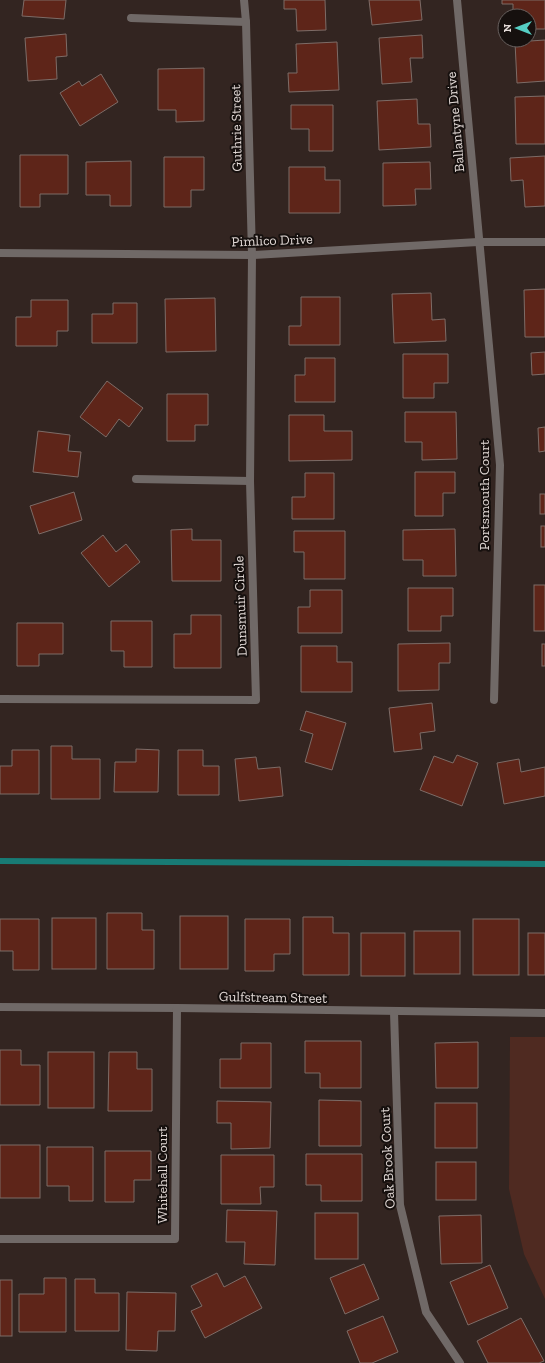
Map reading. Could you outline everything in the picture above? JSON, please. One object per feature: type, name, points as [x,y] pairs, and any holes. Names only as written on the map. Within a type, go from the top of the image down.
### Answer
[{"type":"street","name":"Guthrie Street","points":[[244,0],[246,22],[252,255]]},
{"type":"street","name":"Ballantyne Drive","points":[[457,0],[478,242]]},
{"type":"street","points":[[132,18],[246,22]]},
{"type":"street","name":"Pimlico Drive","points":[[0,253],[252,255],[478,242],[545,242]]},
{"type":"street","name":"Portsmouth Court","points":[[478,242],[500,465],[494,700]]},
{"type":"street","name":"Dunsmuir Circle","points":[[0,699],[256,700],[250,481],[252,255]]},
{"type":"street","points":[[136,479],[250,481]]},
{"type":"street","name":"Gulfstream Street","points":[[0,1007],[545,1013]]},
{"type":"street","name":"Whitehall Court","points":[[0,1239],[175,1239],[176,1008]]},
{"type":"street","name":"Oak Brook Court","points":[[394,1012],[400,1205],[426,1312],[460,1363]]},
{"type":"shaded area","points":[[510,1037],[545,1037],[545,1299],[524,1254],[509,1189]]},
{"type":"building","points":[[24,0],[66,0],[64,19],[22,16]]},
{"type":"building","points":[[284,0],[325,0],[326,30],[297,31],[296,9],[284,9]]},
{"type":"building","points":[[369,0],[420,0],[422,20],[372,25]]},
{"type":"building","points":[[502,0],[545,0],[545,29],[537,29],[537,8],[513,8],[513,4],[502,4]]},
{"type":"building","points":[[66,34],[67,56],[56,57],[57,79],[28,81],[25,38]]},
{"type":"building","points":[[422,35],[423,58],[410,58],[412,82],[382,84],[379,38]]},
{"type":"building","points":[[545,40],[545,81],[517,83],[515,48],[537,48],[537,41]]},
{"type":"building","points":[[337,42],[339,90],[289,92],[288,73],[297,73],[296,44]]},
{"type":"building","points":[[204,68],[204,121],[176,122],[176,110],[158,110],[158,69]]},
{"type":"building","points":[[101,74],[118,102],[80,126],[60,93],[79,81],[82,86]]},
{"type":"building","points":[[545,96],[545,144],[516,144],[515,97]]},
{"type":"building","points":[[417,99],[418,124],[430,124],[431,147],[379,150],[377,101]]},
{"type":"building","points":[[291,105],[333,105],[333,151],[309,151],[309,129],[291,129]]},
{"type":"building","points":[[20,155],[68,155],[68,194],[40,194],[40,207],[20,207]]},
{"type":"building","points":[[545,156],[545,206],[525,207],[523,180],[511,181],[510,158]]},
{"type":"building","points":[[164,157],[204,157],[204,190],[191,190],[191,207],[164,207]]},
{"type":"building","points":[[131,161],[131,206],[110,206],[110,195],[86,195],[86,162]]},
{"type":"building","points":[[430,162],[431,189],[415,189],[416,205],[383,206],[383,163]]},
{"type":"building","points":[[289,167],[325,167],[325,180],[340,180],[340,213],[289,213]]},
{"type":"building","points":[[545,289],[545,337],[525,337],[524,290]]},
{"type":"building","points":[[431,293],[432,320],[445,319],[446,341],[394,343],[392,294]]},
{"type":"building","points":[[301,297],[340,297],[340,345],[289,345],[289,326],[301,326]]},
{"type":"building","points":[[215,298],[216,351],[166,352],[165,299]]},
{"type":"building","points":[[31,300],[68,300],[68,331],[57,331],[57,346],[16,346],[16,317],[31,317]]},
{"type":"building","points":[[113,303],[137,303],[137,343],[92,343],[92,314],[113,314]]},
{"type":"building","points":[[545,352],[545,374],[532,375],[531,353]]},
{"type":"building","points":[[403,354],[448,354],[448,383],[434,383],[434,398],[403,398]]},
{"type":"building","points":[[305,358],[335,358],[335,402],[295,402],[295,375],[305,375]]},
{"type":"building","points":[[107,381],[143,408],[129,427],[119,419],[106,437],[80,417]]},
{"type":"building","points":[[167,394],[208,394],[208,425],[195,425],[195,441],[167,441]]},
{"type":"building","points":[[405,412],[456,412],[457,459],[422,460],[422,442],[405,442]]},
{"type":"building","points":[[289,415],[324,415],[324,431],[352,431],[352,460],[289,461]]},
{"type":"building","points":[[545,427],[545,451],[539,452],[538,428]]},
{"type":"building","points":[[38,431],[70,435],[68,451],[81,452],[78,477],[33,472]]},
{"type":"building","points":[[415,472],[455,472],[455,493],[443,493],[443,516],[415,516]]},
{"type":"building","points":[[305,473],[334,473],[334,519],[292,519],[292,497],[305,497]]},
{"type":"building","points":[[74,492],[82,520],[39,534],[30,506]]},
{"type":"building","points":[[540,494],[545,494],[545,514],[540,514]]},
{"type":"building","points":[[541,526],[545,526],[545,547],[541,547]]},
{"type":"building","points":[[192,529],[192,540],[221,540],[221,581],[172,581],[171,530]]},
{"type":"building","points":[[455,529],[456,576],[423,576],[423,560],[403,560],[403,530]]},
{"type":"building","points":[[294,531],[345,531],[345,579],[304,579],[304,552],[294,552]]},
{"type":"building","points":[[103,535],[116,552],[126,544],[140,562],[109,587],[81,553]]},
{"type":"building","points":[[534,585],[545,585],[545,631],[534,631]]},
{"type":"building","points":[[408,588],[453,588],[453,616],[441,616],[441,631],[408,631]]},
{"type":"building","points":[[310,590],[342,590],[342,633],[298,633],[298,607],[310,607]]},
{"type":"building","points":[[191,615],[221,615],[221,668],[174,668],[174,634],[191,634]]},
{"type":"building","points":[[111,621],[152,621],[152,667],[124,667],[124,651],[111,651]]},
{"type":"building","points":[[17,623],[63,623],[63,654],[39,654],[39,666],[17,666]]},
{"type":"building","points":[[450,643],[450,663],[439,663],[439,690],[398,691],[398,644]]},
{"type":"building","points":[[542,644],[545,644],[545,666],[542,666]]},
{"type":"building","points":[[301,646],[337,646],[337,662],[352,662],[352,692],[301,692]]},
{"type":"building","points":[[432,703],[435,731],[420,733],[422,749],[394,752],[389,708]]},
{"type":"building","points":[[306,711],[346,723],[332,770],[305,762],[313,734],[300,730]]},
{"type":"building","points":[[51,746],[72,746],[72,759],[100,759],[100,799],[51,799]]},
{"type":"building","points":[[136,749],[159,750],[158,792],[114,792],[115,762],[136,762]]},
{"type":"building","points":[[12,750],[39,750],[39,794],[0,794],[0,766],[12,766]]},
{"type":"building","points":[[178,750],[203,750],[203,766],[219,766],[219,795],[178,795]]},
{"type":"building","points":[[457,755],[478,763],[462,806],[420,790],[434,756],[453,763]]},
{"type":"building","points":[[256,757],[258,769],[280,767],[283,796],[239,801],[235,759]]},
{"type":"building","points":[[519,759],[521,772],[545,767],[545,796],[504,804],[497,763]]},
{"type":"building","points":[[107,913],[142,913],[142,930],[154,930],[154,969],[107,969]]},
{"type":"building","points":[[180,916],[228,916],[228,969],[180,969]]},
{"type":"building","points":[[303,917],[333,917],[333,933],[349,933],[349,975],[303,975]]},
{"type":"building","points":[[52,918],[96,918],[96,969],[52,969]]},
{"type":"building","points":[[0,919],[39,919],[39,970],[13,970],[13,951],[0,951]]},
{"type":"building","points":[[245,919],[290,919],[290,954],[274,954],[274,971],[245,971]]},
{"type":"building","points":[[473,919],[519,919],[519,975],[473,975]]},
{"type":"building","points":[[414,931],[460,931],[460,974],[414,974]]},
{"type":"building","points":[[361,933],[405,933],[405,976],[361,976]]},
{"type":"building","points":[[528,933],[545,933],[545,975],[528,975]]},
{"type":"building","points":[[305,1041],[361,1041],[361,1088],[320,1088],[320,1073],[305,1073]]},
{"type":"building","points":[[478,1042],[478,1088],[436,1088],[435,1043]]},
{"type":"building","points":[[241,1043],[271,1043],[271,1088],[220,1088],[220,1059],[241,1059]]},
{"type":"building","points":[[0,1050],[21,1050],[21,1065],[40,1065],[40,1105],[0,1105]]},
{"type":"building","points":[[48,1052],[94,1052],[94,1108],[48,1108]]},
{"type":"building","points":[[109,1052],[137,1052],[137,1069],[152,1069],[152,1111],[108,1111]]},
{"type":"building","points":[[319,1100],[361,1101],[361,1146],[319,1146]]},
{"type":"building","points":[[217,1101],[271,1102],[270,1148],[231,1149],[231,1123],[217,1123]]},
{"type":"building","points":[[435,1103],[477,1103],[477,1148],[435,1148]]},
{"type":"building","points":[[0,1145],[40,1145],[40,1198],[0,1198]]},
{"type":"building","points":[[47,1147],[93,1147],[93,1201],[69,1201],[69,1186],[47,1186]]},
{"type":"building","points":[[105,1151],[151,1151],[151,1180],[134,1180],[134,1202],[105,1202]]},
{"type":"building","points":[[306,1154],[362,1154],[362,1201],[321,1201],[321,1185],[306,1185]]},
{"type":"building","points":[[221,1155],[274,1155],[274,1187],[260,1187],[261,1204],[221,1204]]},
{"type":"building","points":[[436,1162],[476,1162],[476,1200],[436,1200]]},
{"type":"building","points":[[227,1210],[277,1211],[275,1265],[244,1264],[245,1242],[226,1242]]},
{"type":"building","points":[[315,1213],[358,1213],[358,1259],[315,1259]]},
{"type":"building","points":[[481,1215],[482,1263],[441,1264],[439,1216]]},
{"type":"building","points":[[364,1264],[379,1299],[345,1314],[330,1278]]},
{"type":"building","points":[[490,1265],[508,1308],[468,1325],[450,1282]]},
{"type":"building","points":[[217,1273],[224,1287],[245,1276],[262,1308],[205,1338],[191,1311],[202,1306],[191,1286]]},
{"type":"building","points":[[44,1278],[66,1278],[66,1332],[19,1332],[19,1294],[44,1294]]},
{"type":"building","points":[[75,1279],[95,1279],[95,1293],[119,1293],[119,1331],[75,1331]]},
{"type":"building","points":[[0,1280],[12,1280],[12,1336],[0,1336]]},
{"type":"building","points":[[127,1292],[176,1293],[175,1331],[158,1331],[157,1351],[126,1350]]},
{"type":"building","points":[[383,1316],[398,1352],[372,1363],[360,1363],[347,1331]]},
{"type":"building","points":[[521,1318],[544,1361],[539,1363],[488,1363],[477,1341]]},
{"type":"waterway","points":[[0,861],[545,864]]}]
